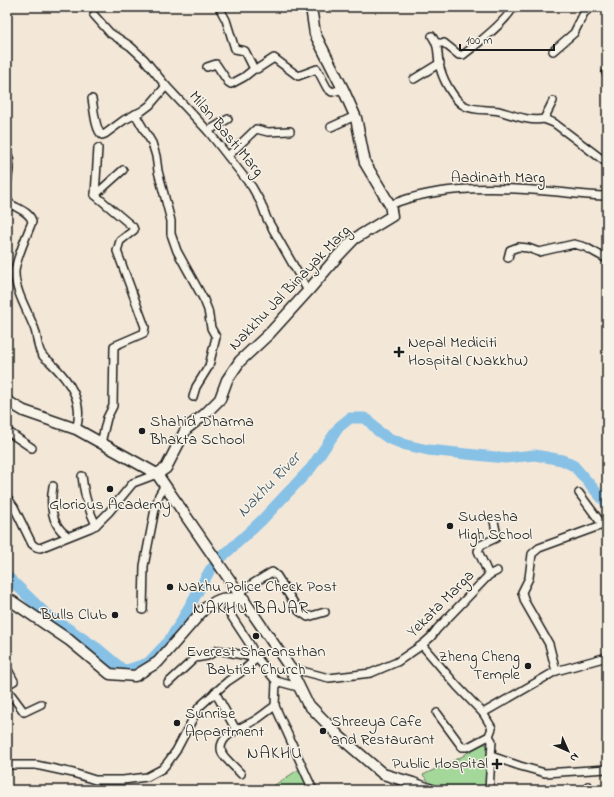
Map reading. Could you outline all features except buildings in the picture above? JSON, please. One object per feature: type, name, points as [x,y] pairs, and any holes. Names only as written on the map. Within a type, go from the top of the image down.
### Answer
[{"type":"street","points":[[219,7],[226,20],[236,51],[246,51],[254,70]]},
{"type":"street","points":[[311,7],[315,34],[355,116],[362,142],[365,163],[390,205]]},
{"type":"street","points":[[437,43],[449,46],[459,56],[463,55],[487,36],[513,7]]},
{"type":"street","points":[[553,51],[574,33],[584,13],[591,7]]},
{"type":"street","name":"Milan Basti Marg","points":[[94,15],[110,33],[130,46],[144,59],[166,86],[208,131],[228,156],[252,187],[267,219],[308,291]]},
{"type":"street","points":[[432,36],[437,43],[441,71],[450,90],[457,100],[464,106],[492,110],[536,121],[544,119],[554,123],[607,163]]},
{"type":"street","points":[[207,67],[216,64],[231,84],[274,58],[298,76],[317,69],[327,88],[332,92],[343,89]]},
{"type":"street","points":[[414,79],[440,63]]},
{"type":"street","points":[[92,99],[98,128],[100,134],[102,135],[150,105],[166,86]]},
{"type":"street","points":[[544,119],[553,101]]},
{"type":"street","points":[[135,114],[152,143],[156,156],[158,171],[171,221],[171,234],[177,251],[204,300],[208,310],[211,328],[216,337],[209,366],[196,387],[193,397]]},
{"type":"street","points":[[332,127],[355,116]]},
{"type":"street","points":[[208,131],[228,119]]},
{"type":"street","points":[[228,156],[256,129],[268,132],[290,131]]},
{"type":"street","points":[[95,195],[98,148]]},
{"type":"street","points":[[7,151],[10,162],[7,184]]},
{"type":"street","points":[[95,195],[123,170]]},
{"type":"street","name":"Aadinath Marg","points":[[390,205],[410,198],[452,190],[526,190],[587,196],[607,196]]},
{"type":"street","points":[[95,195],[133,227],[134,230],[120,242],[117,251],[145,327],[144,333],[114,346],[113,406],[107,418],[101,443]]},
{"type":"street","points":[[7,198],[8,203],[29,215],[31,218],[32,222],[14,271],[15,281],[35,331],[39,349],[43,356],[50,361],[66,379],[78,402],[80,418],[76,429]]},
{"type":"street","name":"Nakkhu Jal Binayak Marg","points":[[157,474],[166,468],[186,429],[204,415],[220,399],[227,380],[240,360],[270,333],[336,258],[354,240],[392,216],[390,205]]},
{"type":"street","points":[[508,258],[510,250],[518,247],[528,248],[538,252],[574,244],[585,247],[607,260]]},
{"type":"street","points":[[8,405],[76,429],[157,474],[290,668],[307,703],[340,736],[383,774],[411,786],[432,790]]},
{"type":"street","points":[[7,431],[32,448]]},
{"type":"street","points":[[7,497],[32,544],[40,548],[96,525],[109,512],[132,483],[157,474]]},
{"type":"street","points":[[82,476],[84,494],[90,513],[96,525]]},
{"type":"street","points":[[143,610],[146,559],[155,509],[159,495],[165,485]]},
{"type":"street","points":[[54,486],[51,506],[55,522],[60,531],[68,536]]},
{"type":"street","points":[[556,671],[549,644],[525,602],[522,592],[529,578],[532,554],[539,548],[605,528],[580,493]]},
{"type":"street","points":[[489,575],[478,551],[481,545],[498,536],[494,520]]},
{"type":"street","name":"Yekata Marga","points":[[290,668],[328,678],[371,673],[397,662],[422,645],[489,575],[497,571]]},
{"type":"street","points":[[298,687],[276,681],[256,658],[249,643],[228,611],[232,603],[272,572],[277,576],[299,611],[308,617],[325,612]]},
{"type":"street","points":[[7,598],[69,640],[110,674],[135,676],[158,662],[204,609],[212,603],[221,598],[242,596]]},
{"type":"street","points":[[422,645],[457,686],[483,713],[492,728],[489,736],[468,747],[462,747],[437,713]]},
{"type":"street","points":[[168,683],[195,658],[207,656],[218,650],[256,658]]},
{"type":"street","points":[[483,713],[556,671],[607,657]]},
{"type":"street","points":[[7,765],[36,765],[73,773],[95,780],[123,780],[147,777],[162,769],[168,762],[176,751],[199,706],[256,658]]},
{"type":"street","points":[[7,668],[14,681],[7,686]]},
{"type":"street","points":[[276,681],[275,706],[313,790]]},
{"type":"street","points":[[7,689],[24,712],[41,704]]},
{"type":"street","points":[[215,692],[236,730]]},
{"type":"street","points":[[241,774],[222,752],[221,745],[223,741],[236,730],[258,719],[275,706]]},
{"type":"street","points":[[489,736],[492,741],[490,790]]},
{"type":"street","points":[[491,756],[545,773],[607,769]]},
{"type":"green space","points":[[481,743],[489,745],[486,790],[439,790],[433,787],[423,775],[463,756]]},
{"type":"green space","points":[[301,768],[310,790],[267,790]]},
{"type":"waterway","name":"Nakhu River","points":[[7,576],[45,613],[97,648],[122,669],[127,670],[148,663],[168,642],[210,570],[261,521],[311,468],[339,427],[350,418],[364,418],[388,438],[406,445],[428,450],[505,458],[535,455],[562,460],[574,466],[607,504]]},
{"type":"place","name":"Nepal Mediciti Hospital (Nakkhu)","points":[[399,352]]},
{"type":"place","name":"Shahid Dharma Bhakta School","points":[[142,431]]},
{"type":"place","name":"Glorious Academy","points":[[110,489]]},
{"type":"place","name":"Sudesha High School","points":[[450,526]]},
{"type":"place","name":"Nakhu Police Check Post","points":[[170,587]]},
{"type":"place","name":"Bulls Club","points":[[115,615]]},
{"type":"place","name":"Everest Sharansthan Babtist Church","points":[[256,636]]},
{"type":"place","name":"Zheng Cheng Temple","points":[[528,666]]},
{"type":"place","name":"Sunrise Appartment","points":[[177,723]]},
{"type":"place","name":"Shreeya Cafe and Restaurant","points":[[323,731]]},
{"type":"place","name":"Public Hospital","points":[[497,764]]},
{"type":"district","name":"NAKHU BAJAR","points":[[251,608]]},
{"type":"district","name":"NAKHU","points":[[275,753]]}]
